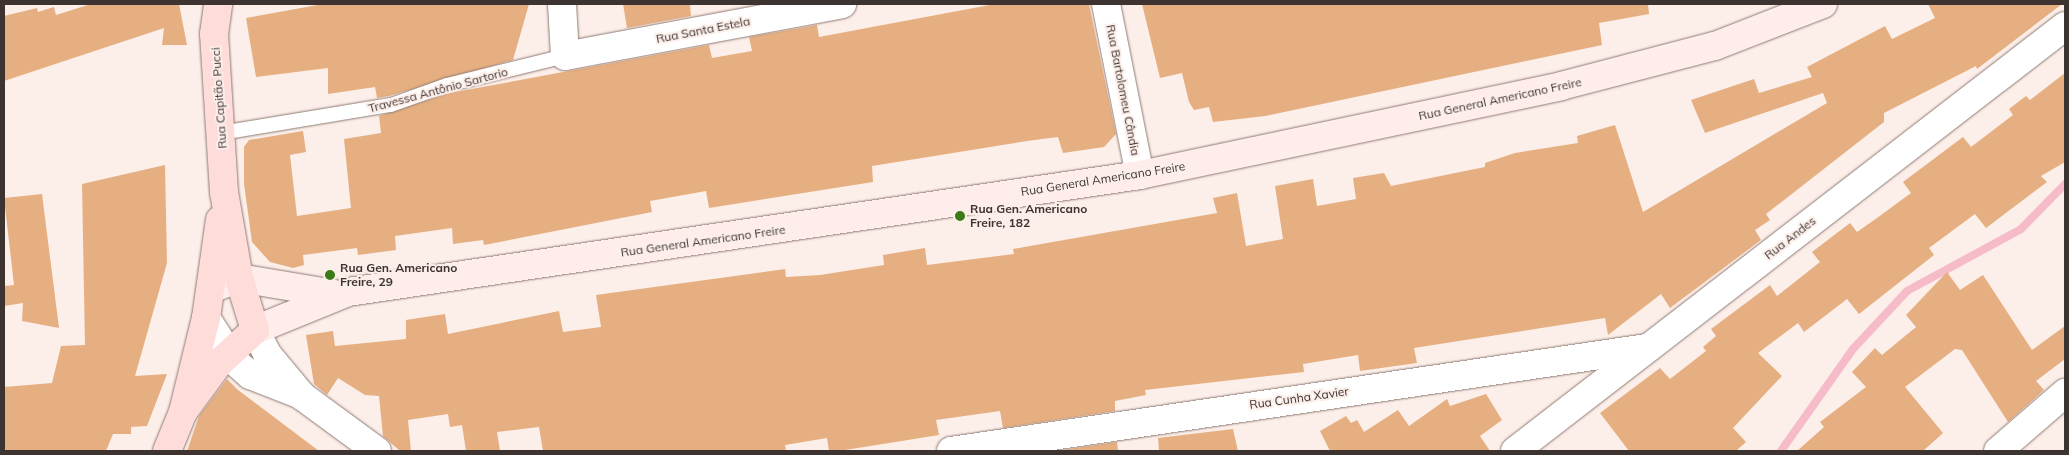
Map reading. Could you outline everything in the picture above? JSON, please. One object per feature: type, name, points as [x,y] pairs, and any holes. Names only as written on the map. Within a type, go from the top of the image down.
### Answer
[{"type":"main road","name":"Rua Capitão Pucci","points":[[218,4],[214,34],[224,192],[239,278],[256,330]]},
{"type":"main road","name":"Rua General Americano Freire","points":[[256,330],[339,294],[1140,175],[1561,86],[1715,46],[1823,4]]},
{"type":"main road","name":"Rua Capitão Pucci","points":[[182,412],[206,318],[224,192]]},
{"type":"main road","name":"Rua General Americano Freire","points":[[239,278],[339,294]]},
{"type":"main road","points":[[211,289],[239,278]]},
{"type":"main road","points":[[167,451],[182,412],[229,354],[256,330]]},
{"type":"street","points":[[562,4],[565,56]]},
{"type":"street","name":"Rua Santa Estela","points":[[565,56],[842,4]]},
{"type":"street","name":"Rua Bartolomeu Cândia","points":[[1106,4],[1140,175]]},
{"type":"street","name":"Rua Andes","points":[[1515,451],[2065,26]]},
{"type":"street","points":[[206,318],[229,354],[250,374],[302,396],[377,451]]},
{"type":"street","points":[[256,330],[267,354],[302,396]]},
{"type":"street","name":"Rua Cunha Xavier","points":[[951,451],[1647,348]]},
{"type":"street","points":[[1998,451],[2065,393]]},
{"type":"lane","name":"Travessa Antônio Sartorio","points":[[221,133],[391,105],[447,85],[565,56]]},
{"type":"building","points":[[91,4],[179,4],[187,45],[162,45],[164,28],[4,81],[4,16],[37,8],[38,12],[54,7],[56,15]]},
{"type":"building","points":[[323,4],[529,4],[513,60],[389,96],[377,98],[375,87],[328,94],[328,68],[256,77],[246,18]]},
{"type":"building","points":[[623,4],[690,4],[691,16],[627,28]]},
{"type":"building","points":[[995,4],[1089,4],[1116,134],[1104,147],[1063,153],[1058,137],[1027,141],[872,166],[873,182],[709,208],[706,191],[650,201],[652,212],[484,245],[483,240],[453,244],[452,228],[395,236],[396,250],[358,255],[357,248],[303,255],[304,265],[293,268],[270,262],[252,242],[244,184],[244,147],[249,140],[303,131],[306,152],[290,155],[297,216],[351,208],[344,139],[381,133],[379,116],[450,93],[709,45],[712,58],[752,51],[749,37],[817,25],[819,37]]},
{"type":"building","points":[[1142,4],[1648,4],[1649,14],[1599,23],[1602,45],[1265,116],[1213,122],[1209,107],[1194,110],[1189,102],[1182,73],[1160,78]]},
{"type":"building","points":[[1928,4],[2062,4],[1977,69],[1976,66],[1884,113],[1884,122],[1766,214],[1770,220],[1755,230],[1761,240],[1670,308],[1661,294],[1608,335],[1605,318],[1414,348],[1417,363],[1360,371],[1358,355],[1303,364],[1304,372],[1145,390],[1146,395],[1115,401],[1115,411],[1003,428],[1000,411],[936,420],[939,435],[839,451],[829,451],[827,438],[785,445],[786,451],[543,451],[539,427],[497,432],[500,451],[466,451],[462,425],[450,427],[448,414],[408,420],[411,451],[400,451],[383,436],[379,396],[365,395],[338,378],[327,395],[314,384],[306,335],[333,331],[335,346],[406,339],[406,320],[445,314],[448,334],[559,311],[563,332],[601,327],[596,295],[785,269],[786,277],[820,275],[884,265],[883,255],[925,248],[927,265],[1014,254],[1013,249],[1217,213],[1213,198],[1237,193],[1246,246],[1283,239],[1275,186],[1313,179],[1317,206],[1356,199],[1353,178],[1384,173],[1391,186],[1485,167],[1485,163],[1515,153],[1578,143],[1577,136],[1615,125],[1643,212],[1827,103],[1823,93],[1705,133],[1691,100],[1754,79],[1759,93],[1812,77],[1807,67],[1885,26],[1892,39],[1935,18]]},
{"type":"building","points":[[2065,73],[2065,162],[2041,176],[2047,182],[1986,228],[1975,214],[1929,248],[1934,255],[1859,314],[1847,299],[1804,332],[1798,323],[1758,353],[1782,376],[1733,428],[1746,442],[1736,451],[1629,451],[1600,413],[1660,368],[1670,379],[1706,351],[1703,347],[1716,336],[1711,329],[1770,285],[1777,296],[1820,262],[1812,252],[1850,223],[1857,232],[1877,218],[1911,193],[1903,182],[1963,137],[1971,147],[2013,115],[2009,109],[2026,96],[2030,100]]},
{"type":"building","points":[[165,165],[167,263],[135,376],[167,374],[147,426],[131,427],[131,434],[113,434],[106,451],[4,451],[4,387],[52,383],[61,346],[85,345],[82,184]]},
{"type":"building","points":[[42,194],[59,328],[22,321],[23,303],[4,306],[4,286],[14,285],[4,198]]},
{"type":"building","points":[[1947,272],[1960,290],[1983,275],[2032,350],[2065,326],[2065,359],[2036,381],[2044,390],[2008,422],[1962,350],[1955,349],[1905,387],[1943,433],[1923,451],[1797,451],[1824,427],[1820,422],[1866,387],[1852,372],[1875,348],[1882,355],[1916,327],[1906,315]]},
{"type":"building","points":[[227,379],[238,390],[319,451],[187,451],[199,416]]},
{"type":"building","points":[[1486,394],[1502,420],[1480,436],[1490,451],[1330,451],[1320,431],[1346,416],[1351,423],[1357,420],[1364,432],[1398,410],[1409,426],[1447,399],[1450,406]]},
{"type":"building","points":[[1233,429],[1238,451],[1159,451],[1158,438]]},
{"type":"building","points":[[1117,442],[1118,451],[1056,451]]},
{"type":"waterway","points":[[1781,451],[1853,349],[1907,291],[2021,229],[2065,184]]},
{"type":"place","name":"Rua Gen. Americano Freire, 182","points":[[960,216]]},
{"type":"place","name":"Rua Gen. Americano Freire, 29","points":[[330,275]]}]
